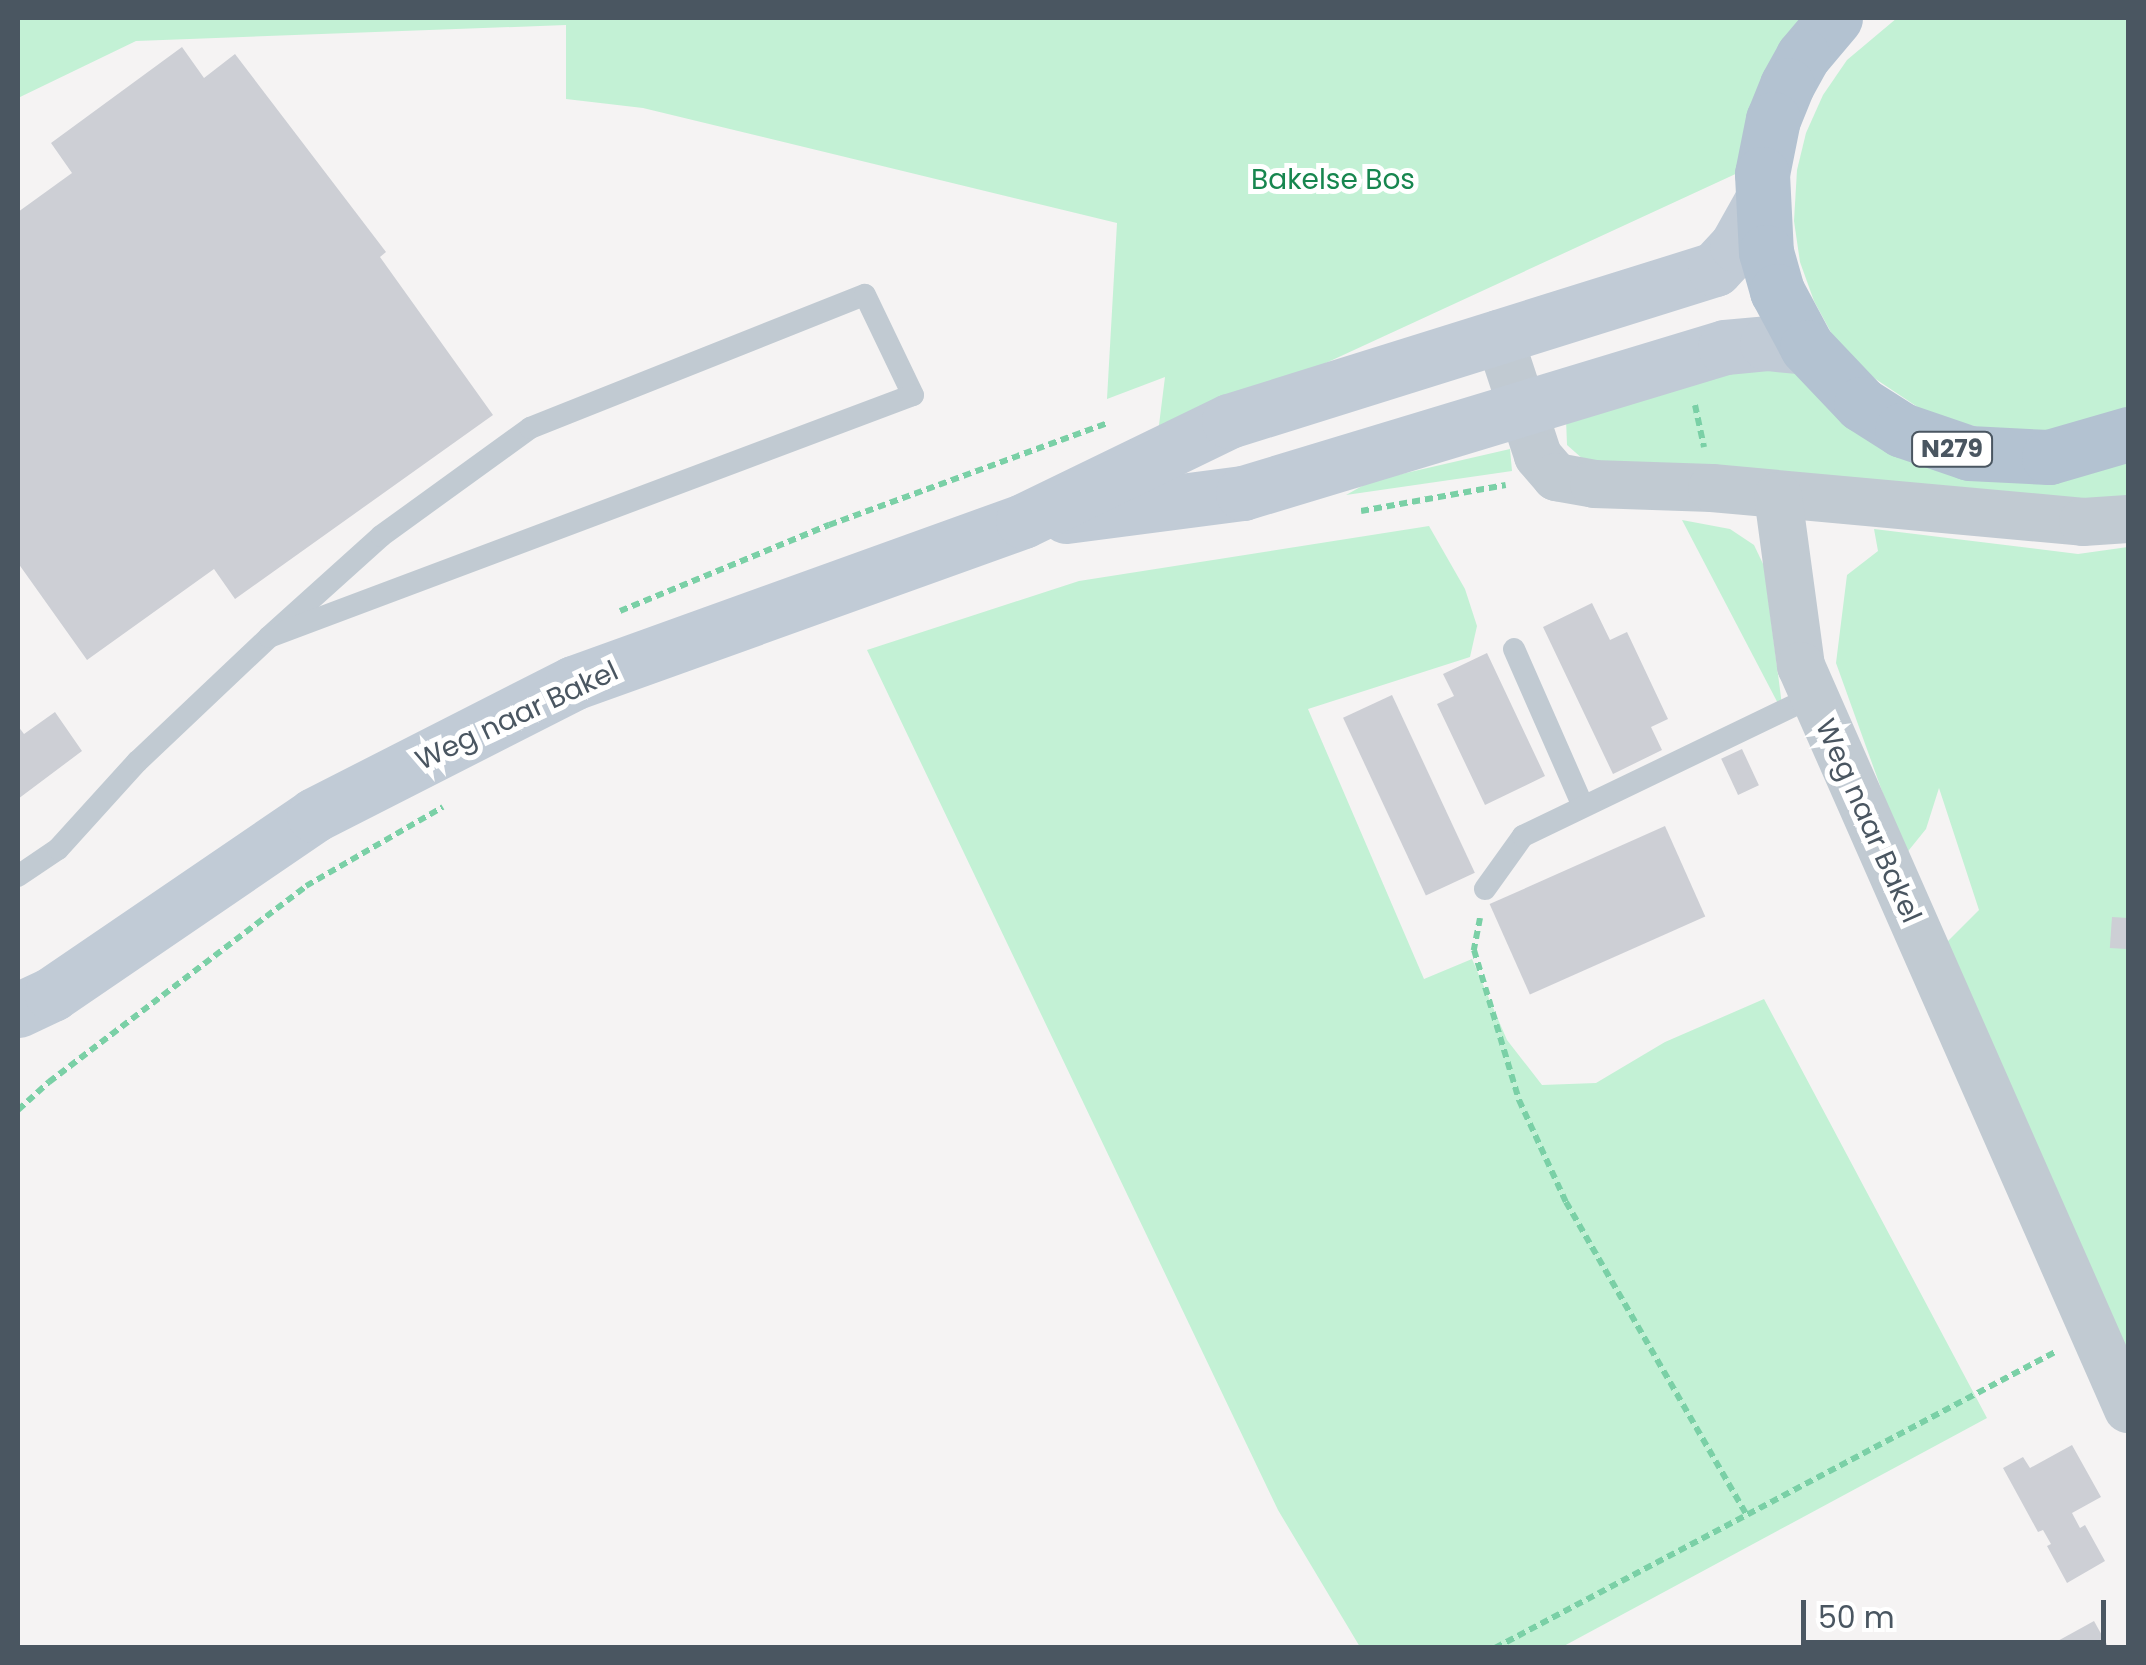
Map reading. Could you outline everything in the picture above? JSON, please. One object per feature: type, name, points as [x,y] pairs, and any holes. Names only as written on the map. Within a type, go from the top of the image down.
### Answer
[{"type":"main road","name":"N279","points":[[1835,18],[1803,56],[1780,102],[1766,146],[1760,204],[1766,252],[1777,291],[1807,347],[1861,404],[1902,430],[1969,454],[2049,457],[2128,434]]},
{"type":"main road","name":"Weg naar Bakel","points":[[18,1049],[35,1034],[35,1002],[314,814],[573,683],[1023,521],[1229,421],[1715,269],[1737,245],[1760,204]]},
{"type":"main road","name":"Weg naar Bakel","points":[[1023,521],[1242,493],[1725,347],[1767,343],[1807,347]]},
{"type":"street","points":[[1498,334],[1538,456],[1556,477],[1594,484],[1712,488],[2083,522],[2128,518]]},
{"type":"street","name":"Weg naar Bakel","points":[[1778,496],[1800,666],[2128,1409]]},
{"type":"lane","points":[[18,876],[58,849],[137,762],[269,637],[381,536],[530,428],[865,295],[913,395],[269,637]]},
{"type":"lane","points":[[1514,649],[1583,806]]},
{"type":"lane","points":[[1485,889],[1523,836],[1814,696]]},
{"type":"path","points":[[1344,514],[1556,477]]},
{"type":"path","points":[[18,1110],[48,1082],[306,886],[456,800]]},
{"type":"path","points":[[1485,889],[1474,950],[1520,1100],[1566,1202],[1747,1515]]},
{"type":"path","points":[[1495,1648],[2094,1332]]},
{"type":"green space","name":"Bakelse Bos","points":[[18,18],[1800,18],[1742,171],[1157,441],[1165,377],[1107,399],[1117,223],[643,108],[566,99],[566,25],[136,41],[18,98]]},
{"type":"green space","points":[[1897,18],[2128,18],[2128,409],[2095,423],[2013,435],[1931,416],[1862,370],[1834,338],[1814,301],[1800,262],[1794,221],[1797,170],[1806,133],[1823,95],[1847,60]]},
{"type":"green space","points":[[1796,364],[1855,418],[2128,455],[2128,499],[2070,501],[1592,467],[1567,445],[1566,419],[1615,389]]},
{"type":"green space","points":[[1510,449],[1512,471],[1346,495],[1371,481]]},
{"type":"green space","points":[[1682,520],[1730,529],[1754,545],[1764,566],[1783,713]]},
{"type":"green space","points":[[1429,526],[1465,589],[1477,626],[1470,657],[1308,709],[1424,979],[1472,959],[1507,1040],[1542,1085],[1596,1083],[1665,1042],[1764,999],[1987,1418],[1562,1647],[1360,1647],[1278,1510],[867,650],[1079,581]]},
{"type":"green space","points":[[1874,529],[2078,554],[2128,547],[2128,1352],[1945,944],[1979,910],[1939,788],[1926,829],[1905,855],[1836,663],[1847,575],[1878,551]]},
{"type":"building","points":[[182,47],[204,78],[235,54],[386,252],[380,257],[493,415],[235,599],[214,569],[87,660],[18,563],[18,212],[72,173],[51,143]]},
{"type":"building","points":[[1592,603],[1610,640],[1627,632],[1668,719],[1651,727],[1662,750],[1613,774],[1543,627]]},
{"type":"building","points":[[1487,653],[1545,776],[1485,805],[1437,704],[1454,696],[1443,674]]},
{"type":"building","points":[[1392,695],[1475,873],[1426,895],[1343,718]]},
{"type":"building","points":[[55,712],[82,751],[18,799],[18,726],[24,734]]},
{"type":"building","points":[[1742,749],[1759,785],[1738,795],[1721,759]]},
{"type":"building","points":[[1665,826],[1705,916],[1530,995],[1490,904]]},
{"type":"building","points":[[2112,917],[2128,918],[2126,949],[2110,948]]},
{"type":"building","points":[[2072,1445],[2101,1497],[2072,1513],[2080,1528],[2085,1525],[2105,1561],[2067,1583],[2047,1546],[2051,1544],[2043,1530],[2038,1532],[2003,1468],[2023,1457],[2030,1468]]},
{"type":"building","points":[[2094,1621],[2109,1648],[2045,1648]]}]
